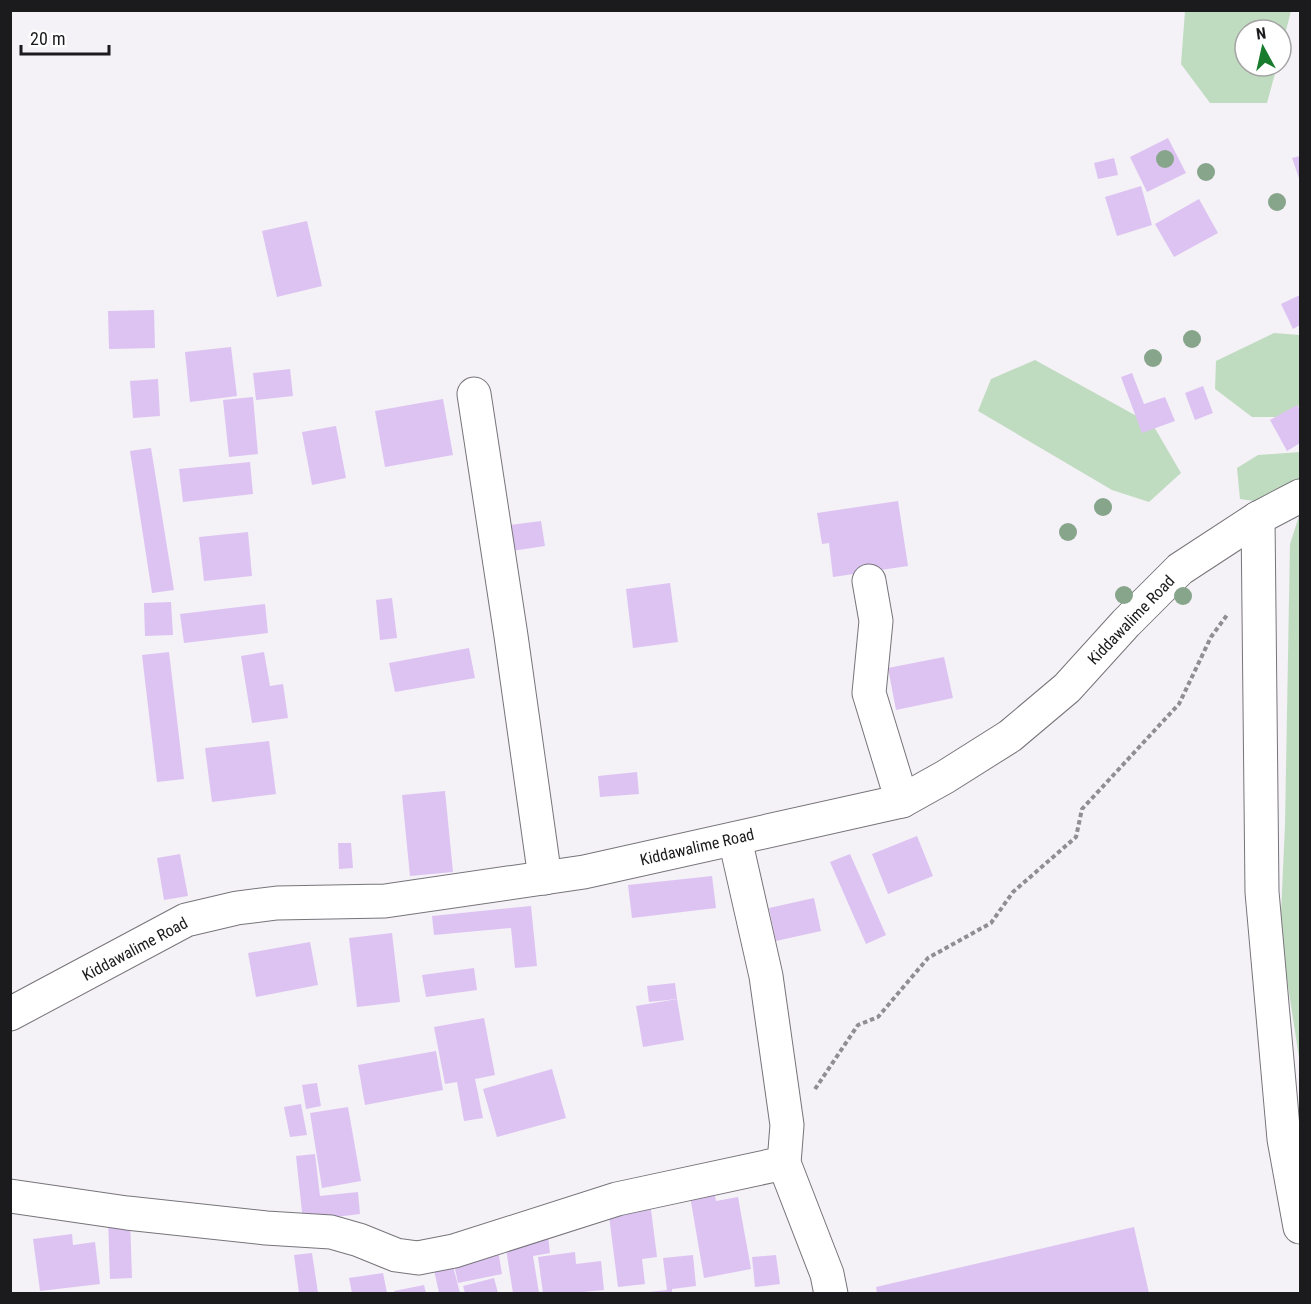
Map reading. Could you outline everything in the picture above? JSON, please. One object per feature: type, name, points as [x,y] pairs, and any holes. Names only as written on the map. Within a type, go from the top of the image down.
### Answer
[{"type":"street","points":[[474,394],[545,878]]},
{"type":"street","name":"Kiddawalime Road","points":[[10,1014],[186,920],[237,908],[277,903],[385,901],[584,872],[902,801],[1010,736],[1067,688],[1126,623],[1180,569],[1258,518],[1300,496]]},
{"type":"street","points":[[1258,518],[1262,892],[1284,1140],[1300,1227]]},
{"type":"street","points":[[869,582],[876,621],[870,693],[902,801]]},
{"type":"street","points":[[735,839],[766,976],[787,1125],[784,1163],[827,1274],[831,1293]]},
{"type":"street","points":[[10,1196],[139,1214],[266,1228],[331,1232],[396,1255],[418,1258],[454,1251],[617,1199],[784,1163]]},
{"type":"path","points":[[812,1093],[858,1025],[878,1017],[928,958],[991,923],[1012,892],[1076,837],[1082,809],[1179,704],[1211,637],[1231,610]]},
{"type":"green space","points":[[1185,11],[1291,11],[1289,18],[1233,18],[1233,78],[1274,78],[1267,103],[1210,103],[1181,64]]},
{"type":"green space","points":[[1274,333],[1300,335],[1300,397],[1297,417],[1252,417],[1215,389],[1216,361]]},
{"type":"green space","points":[[1035,360],[1153,425],[1181,473],[1149,502],[1112,490],[978,411],[991,379]]},
{"type":"green space","points":[[1300,452],[1300,482],[1261,502],[1240,499],[1237,468],[1258,455]]},
{"type":"green space","points":[[1300,513],[1300,1064],[1280,934],[1285,825],[1290,544]]},
{"type":"building","points":[[1168,138],[1186,173],[1147,192],[1130,157]]},
{"type":"building","points":[[1300,156],[1300,181],[1292,158]]},
{"type":"building","points":[[1114,158],[1118,175],[1098,179],[1094,163]]},
{"type":"building","points":[[1141,186],[1152,225],[1117,236],[1105,197]]},
{"type":"building","points":[[1199,199],[1218,233],[1174,257],[1155,224]]},
{"type":"building","points":[[307,221],[322,286],[277,297],[262,231]]},
{"type":"building","points":[[1300,295],[1300,325],[1293,329],[1281,304]]},
{"type":"building","points":[[154,310],[155,348],[109,349],[108,311]]},
{"type":"building","points":[[231,347],[237,396],[190,402],[185,352]]},
{"type":"building","points":[[290,369],[293,396],[256,400],[253,373]]},
{"type":"building","points":[[1132,373],[1144,404],[1165,397],[1175,421],[1142,433],[1121,377]]},
{"type":"building","points":[[158,379],[160,416],[133,418],[130,381]]},
{"type":"building","points":[[1203,386],[1213,413],[1195,420],[1185,393]]},
{"type":"building","points":[[253,397],[258,454],[229,457],[223,400]]},
{"type":"building","points":[[443,399],[453,455],[385,467],[375,411]]},
{"type":"building","points":[[1297,405],[1300,411],[1300,443],[1287,451],[1270,420]]},
{"type":"building","points":[[336,426],[346,478],[312,485],[302,432]]},
{"type":"building","points":[[151,448],[174,590],[152,593],[130,451]]},
{"type":"building","points":[[250,462],[253,494],[183,502],[179,469]]},
{"type":"building","points":[[898,501],[908,566],[833,577],[829,543],[822,544],[817,513]]},
{"type":"building","points":[[541,521],[545,546],[504,552],[501,526]]},
{"type":"building","points":[[248,532],[252,576],[204,581],[199,537]]},
{"type":"building","points":[[670,583],[678,642],[633,648],[626,589]]},
{"type":"building","points":[[392,598],[397,638],[380,640],[376,600]]},
{"type":"building","points":[[171,602],[173,635],[145,636],[144,603]]},
{"type":"building","points":[[265,604],[268,633],[184,643],[180,614]]},
{"type":"building","points":[[469,648],[475,678],[395,692],[389,663]]},
{"type":"building","points":[[169,652],[184,779],[157,782],[142,655]]},
{"type":"building","points":[[264,652],[270,686],[283,684],[288,718],[252,723],[241,656]]},
{"type":"building","points":[[944,657],[953,698],[896,710],[888,668]]},
{"type":"building","points":[[269,741],[276,794],[212,802],[205,748]]},
{"type":"building","points":[[637,772],[639,794],[600,797],[598,776]]},
{"type":"building","points":[[445,791],[453,872],[410,876],[402,795]]},
{"type":"building","points":[[917,836],[933,876],[888,894],[872,854]]},
{"type":"building","points":[[338,843],[351,843],[353,868],[339,869]]},
{"type":"building","points":[[180,854],[188,896],[164,900],[157,858]]},
{"type":"building","points":[[850,854],[886,935],[866,944],[830,862]]},
{"type":"building","points":[[712,876],[716,908],[632,918],[628,885]]},
{"type":"building","points":[[814,898],[821,931],[776,941],[769,908]]},
{"type":"building","points":[[531,906],[537,966],[515,968],[511,928],[434,935],[432,916]]},
{"type":"building","points":[[392,933],[400,1002],[357,1007],[349,938]]},
{"type":"building","points":[[310,942],[318,985],[256,997],[248,953]]},
{"type":"building","points":[[474,968],[477,990],[426,997],[422,975]]},
{"type":"building","points":[[675,983],[677,999],[649,1002],[647,986]]},
{"type":"building","points":[[677,999],[684,1040],[643,1047],[636,1006]]},
{"type":"building","points":[[484,1018],[495,1075],[475,1079],[483,1118],[464,1121],[457,1082],[445,1084],[434,1027]]},
{"type":"building","points":[[436,1051],[443,1090],[365,1105],[358,1065]]},
{"type":"building","points":[[552,1069],[566,1118],[497,1137],[483,1089]]},
{"type":"building","points":[[317,1083],[321,1106],[306,1109],[302,1085]]},
{"type":"building","points":[[301,1104],[307,1135],[290,1137],[284,1107]]},
{"type":"building","points":[[348,1107],[361,1181],[322,1188],[310,1113]]},
{"type":"building","points":[[315,1154],[320,1196],[358,1192],[360,1214],[303,1221],[296,1156]]},
{"type":"building","points":[[713,1186],[716,1201],[738,1197],[751,1269],[704,1278],[689,1190]]},
{"type":"building","points":[[650,1202],[657,1257],[642,1259],[645,1284],[618,1287],[608,1208]]},
{"type":"building","points":[[130,1217],[132,1278],[110,1279],[108,1218]]},
{"type":"building","points":[[1134,1227],[1149,1293],[877,1293],[876,1287]]},
{"type":"building","points":[[72,1234],[73,1245],[95,1242],[100,1284],[40,1291],[33,1239]]},
{"type":"building","points":[[548,1236],[550,1253],[533,1256],[539,1293],[513,1293],[505,1243]]},
{"type":"building","points":[[497,1244],[502,1274],[458,1283],[452,1254]]},
{"type":"building","points":[[575,1252],[576,1264],[601,1261],[604,1290],[543,1293],[538,1257]]},
{"type":"building","points":[[312,1253],[318,1293],[299,1293],[294,1255]]},
{"type":"building","points":[[693,1255],[696,1286],[672,1289],[672,1293],[649,1293],[667,1290],[663,1258]]},
{"type":"building","points":[[776,1255],[780,1284],[755,1287],[752,1257]]},
{"type":"building","points":[[453,1266],[460,1293],[439,1293],[434,1270]]},
{"type":"building","points":[[383,1273],[387,1293],[352,1293],[349,1278]]},
{"type":"building","points":[[494,1278],[498,1293],[465,1293],[463,1286]]},
{"type":"building","points":[[424,1285],[426,1293],[395,1293],[394,1291]]}]
